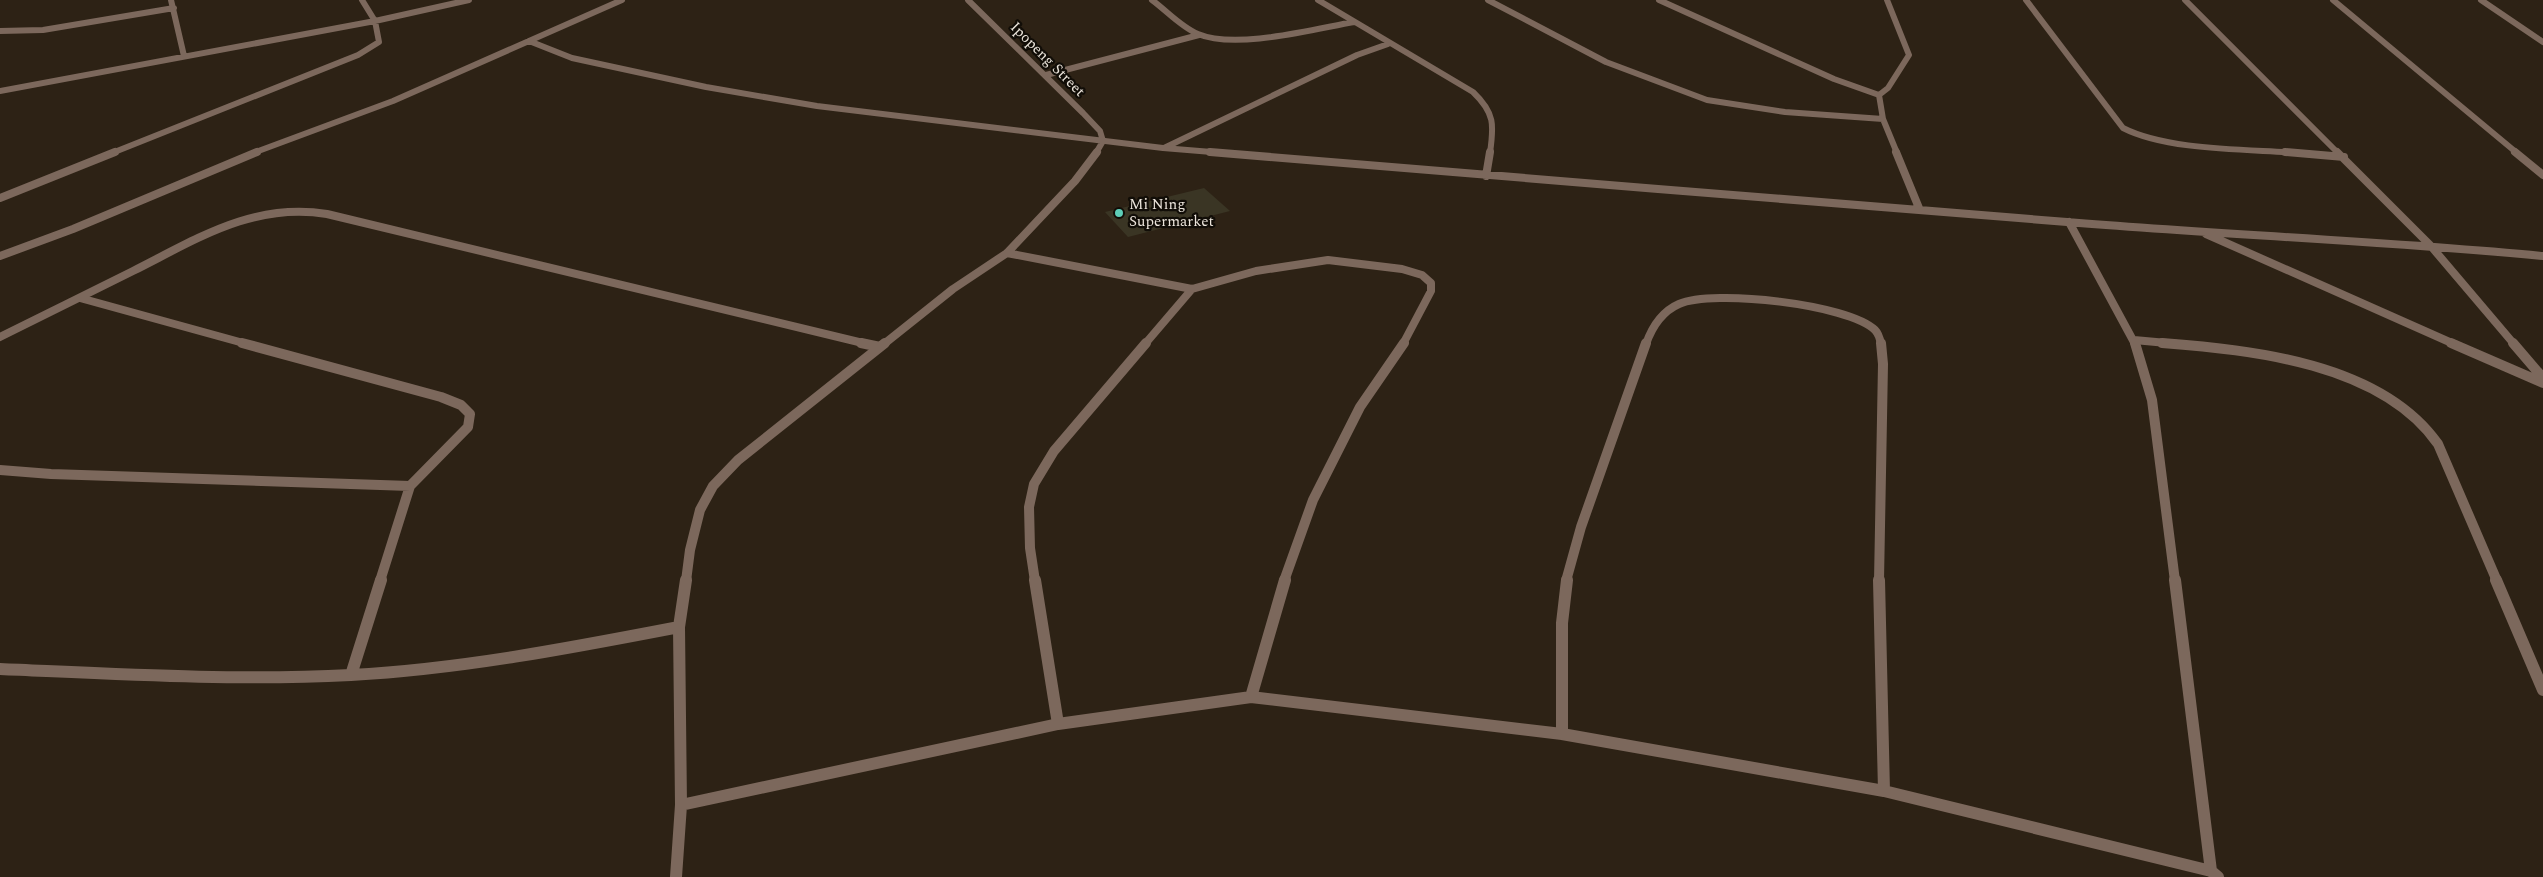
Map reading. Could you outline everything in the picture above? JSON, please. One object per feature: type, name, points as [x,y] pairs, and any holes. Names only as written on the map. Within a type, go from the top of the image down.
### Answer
[{"type":"street","points":[[171,0],[184,56]]},
{"type":"street","points":[[0,198],[358,55],[379,42],[375,20],[362,0]]},
{"type":"street","points":[[0,91],[375,20],[470,0]]},
{"type":"street","points":[[0,256],[73,229],[216,167],[393,101],[622,0]]},
{"type":"street","name":"Ipopeng Street","points":[[968,0],[1046,75],[1100,131],[1103,141]]},
{"type":"street","points":[[1152,0],[1198,35],[1220,40],[1236,40],[1354,22]]},
{"type":"street","points":[[1318,0],[1388,44],[1450,77],[1477,96],[1487,107],[1492,124],[1486,176]]},
{"type":"street","points":[[1488,0],[1606,62],[1707,100],[1785,112],[1884,119]]},
{"type":"street","points":[[1659,0],[1834,79],[1879,95]]},
{"type":"street","points":[[1879,95],[1888,88],[1909,55],[1887,0]]},
{"type":"street","points":[[2026,0],[2123,128],[2132,133],[2164,142],[2344,157]]},
{"type":"street","points":[[2185,0],[2430,245],[2543,378]]},
{"type":"street","points":[[2332,0],[2543,175]]},
{"type":"street","points":[[2481,0],[2543,42]]},
{"type":"street","points":[[0,31],[44,30],[174,8]]},
{"type":"street","points":[[1046,75],[1198,35]]},
{"type":"street","points":[[530,41],[572,58],[716,89],[817,106],[1163,148],[1486,176],[1918,208],[2069,222],[2430,245],[2543,256]]},
{"type":"street","points":[[1163,148],[1357,55],[1388,44]]},
{"type":"street","points":[[1879,95],[1884,119],[1918,208]]},
{"type":"street","points":[[676,877],[682,805],[679,627],[690,550],[700,510],[713,486],[738,460],[880,347],[953,290],[1007,253],[1075,181],[1095,156],[1103,141]]},
{"type":"street","points":[[0,337],[241,219],[266,212],[298,210],[336,217],[880,347]]},
{"type":"street","points":[[682,805],[1058,724],[1251,697],[1562,734],[1884,791],[2215,874],[2152,400],[2134,340],[2069,222]]},
{"type":"street","points":[[2199,230],[2543,383]]},
{"type":"street","points":[[1007,253],[1192,289],[1256,272],[1328,260],[1402,269],[1422,275],[1430,283],[1431,292],[1407,338],[1360,407],[1314,500],[1286,575],[1251,697]]},
{"type":"street","points":[[1058,724],[1030,548],[1029,507],[1034,484],[1054,451],[1192,289]]},
{"type":"street","points":[[80,298],[441,397],[461,405],[470,414],[468,427],[410,486],[351,675]]},
{"type":"street","points":[[1562,734],[1562,623],[1566,576],[1581,527],[1641,356],[1656,322],[1665,312],[1681,303],[1712,298],[1827,309],[1864,321],[1878,333],[1884,364],[1879,578],[1884,791]]},
{"type":"street","points":[[2134,340],[2277,356],[2306,363],[2332,372],[2384,396],[2427,427],[2438,444],[2543,690]]},
{"type":"street","points":[[0,470],[80,476],[410,486]]},
{"type":"street","points":[[0,669],[234,678],[351,675],[531,656],[679,627]]},
{"type":"building","points":[[1204,188],[1230,211],[1128,237],[1105,212]]},
{"type":"place","name":"Mi Ning Supermarket","points":[[1119,213]]}]
